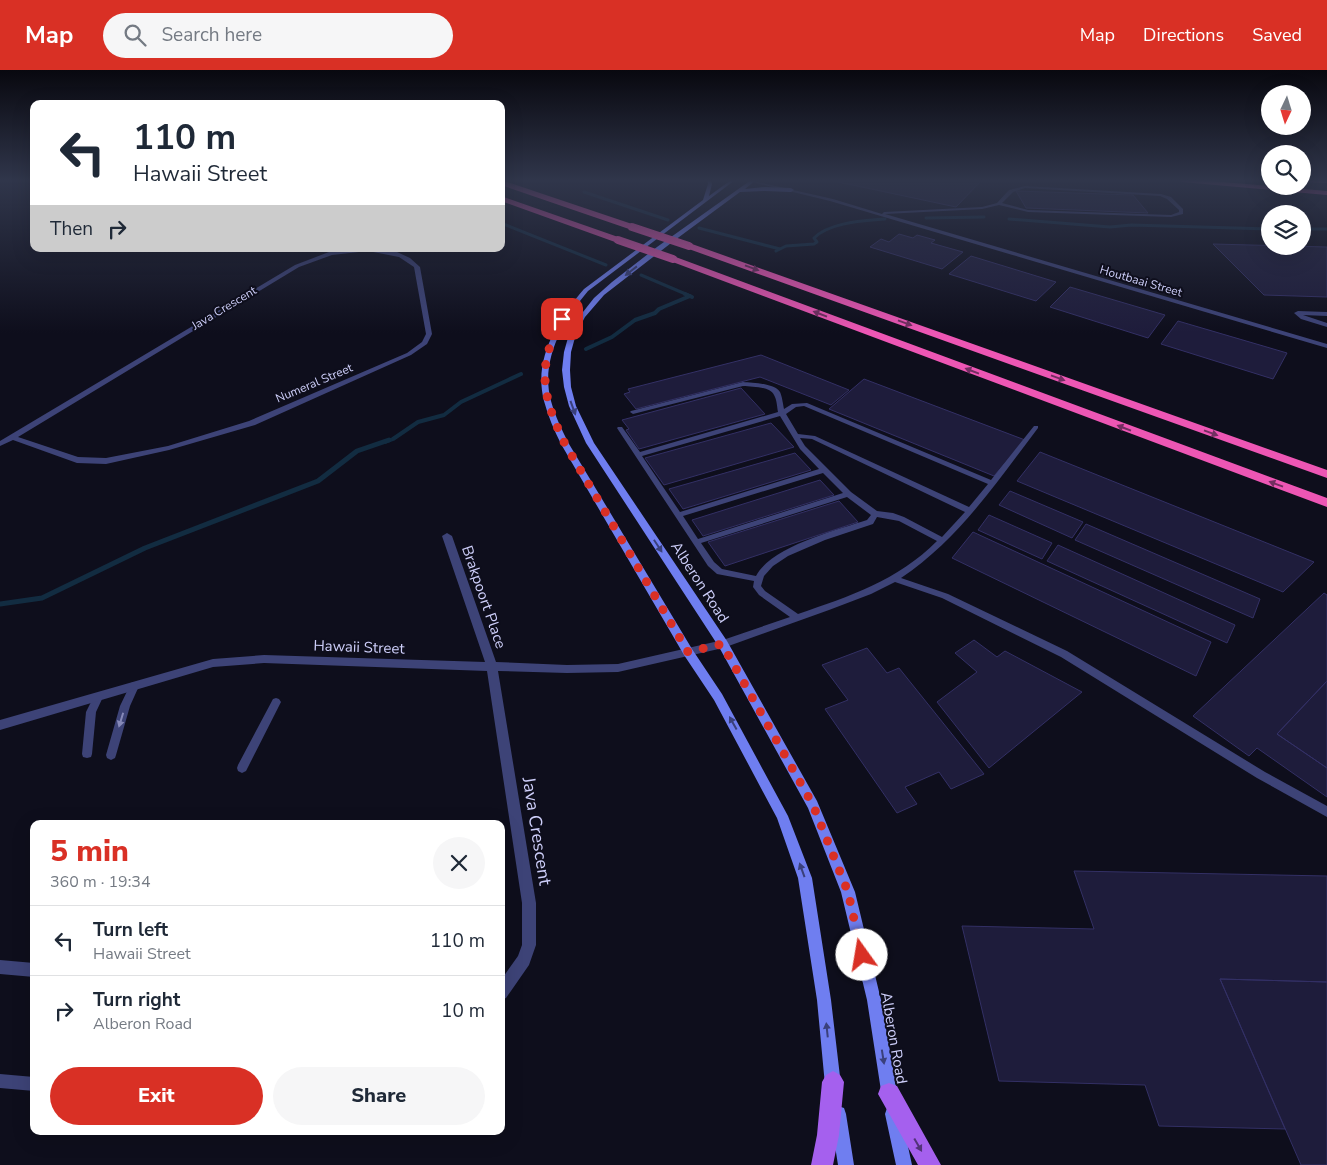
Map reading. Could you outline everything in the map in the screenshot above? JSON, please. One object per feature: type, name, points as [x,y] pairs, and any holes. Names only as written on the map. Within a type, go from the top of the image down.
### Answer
[{"type":"highway","points":[[593,231],[673,259],[1325,503]]},
{"type":"highway","points":[[644,231],[1327,474]]},
{"type":"main road","points":[[666,231],[586,290],[568,311],[549,347],[545,371],[546,394],[551,415],[565,444],[688,652],[718,696],[772,796],[805,878],[824,1000],[832,1082],[846,1165]]},
{"type":"main road","name":"Alberon Road","points":[[683,231],[596,299],[586,311],[568,349],[565,377],[572,408],[590,443],[722,644],[813,805],[848,892],[874,1000],[889,1094],[904,1165]]},
{"type":"main road","points":[[822,1165],[828,1135],[832,1082]]},
{"type":"main road","points":[[889,1094],[930,1165]]},
{"type":"street","name":"Java Crescent","points":[[0,444],[269,281],[321,256],[341,252]]},
{"type":"street","name":"Java Crescent","points":[[387,252],[414,264],[424,304]]},
{"type":"street","name":"Numeral Street","points":[[12,436],[77,460],[91,462],[106,461],[169,448],[252,423],[415,350],[425,343],[429,334],[424,304]]},
{"type":"street","name":"Brakpoort Place","points":[[448,536],[492,667]]},
{"type":"street","name":"Hawaii Street","points":[[0,725],[213,663],[238,660],[264,659],[567,670],[618,668],[722,644]]},
{"type":"street","name":"Java Crescent","points":[[492,667],[529,903],[529,944],[524,960],[505,987]]},
{"type":"street","points":[[0,967],[30,970]]},
{"type":"lane","name":"Houtbaai Street","points":[[937,231],[1327,346]]},
{"type":"lane","points":[[1327,314],[1297,314],[1303,318],[1327,325]]},
{"type":"lane","points":[[633,412],[743,384],[758,385],[772,389],[777,393],[782,413],[802,446],[848,494],[875,514],[884,513],[893,516],[944,541]]},
{"type":"lane","points":[[638,455],[782,413],[794,405],[805,404],[992,483]]},
{"type":"lane","points":[[722,644],[880,587],[894,579],[944,541],[1036,427]]},
{"type":"lane","points":[[620,428],[711,564],[720,572],[758,578]]},
{"type":"lane","points":[[795,436],[813,437],[970,511]]},
{"type":"lane","points":[[679,515],[824,470]]},
{"type":"lane","points":[[697,542],[848,494]]},
{"type":"lane","points":[[797,618],[758,590],[758,578],[770,564],[782,556],[806,544],[870,522],[875,514]]},
{"type":"lane","points":[[894,579],[945,596],[1064,654],[1261,775],[1327,812]]},
{"type":"lane","points":[[112,755],[125,706],[134,686]]},
{"type":"lane","points":[[87,754],[91,712],[98,697]]},
{"type":"lane","points":[[242,768],[276,702]]},
{"type":"lane","points":[[0,1081],[30,1084]]},
{"type":"building","points":[[899,234],[913,238],[917,235],[935,240],[931,243],[963,252],[942,269],[870,247],[881,239],[889,242]]},
{"type":"building","points":[[1213,244],[1261,245],[1261,255],[1311,255],[1311,247],[1327,247],[1327,297],[1264,295]]},
{"type":"building","points":[[971,256],[1056,282],[1036,301],[949,274]]},
{"type":"building","points":[[1070,287],[1165,315],[1148,338],[1050,307]]},
{"type":"building","points":[[1178,321],[1287,353],[1273,379],[1161,344]]},
{"type":"building","points":[[761,355],[849,390],[831,405],[760,377],[636,409],[624,394],[630,392],[628,389]]},
{"type":"building","points":[[864,379],[1025,440],[994,476],[829,409]]},
{"type":"building","points":[[741,388],[765,414],[639,449],[626,430],[629,429],[622,420]]},
{"type":"building","points":[[771,423],[794,447],[664,485],[645,458]]},
{"type":"building","points":[[1040,452],[1314,562],[1283,592],[1017,481]]},
{"type":"building","points":[[795,453],[811,470],[683,509],[669,489]]},
{"type":"building","points":[[820,480],[834,495],[703,536],[692,520]]},
{"type":"building","points":[[1010,491],[1083,522],[1072,538],[999,505]]},
{"type":"building","points":[[839,501],[858,522],[725,566],[708,542]]},
{"type":"building","points":[[989,515],[1052,543],[1042,559],[978,530]]},
{"type":"building","points":[[1086,524],[1260,599],[1253,618],[1075,540]]},
{"type":"building","points":[[973,532],[1211,642],[1196,676],[952,558]]},
{"type":"building","points":[[1058,545],[1235,625],[1227,643],[1047,561]]},
{"type":"building","points":[[1324,593],[1327,595],[1327,681],[1277,734],[1327,768],[1327,797],[1257,748],[1249,756],[1193,716]]},
{"type":"building","points":[[974,640],[997,657],[1005,651],[1082,692],[989,768],[937,702],[977,672],[955,653]]},
{"type":"building","points":[[867,648],[887,673],[899,668],[984,774],[951,789],[939,772],[905,787],[917,804],[897,813],[825,709],[848,700],[822,665]]},
{"type":"building","points":[[1327,681],[1327,768],[1277,734]]},
{"type":"building","points":[[1074,871],[1327,876],[1327,982],[1220,979],[1285,1129],[1159,1126],[1145,1085],[999,1081],[962,926],[1094,929]]},
{"type":"building","points":[[1220,979],[1327,982],[1327,1165],[1301,1165]]},
{"type":"waterway","points":[[521,231],[606,265]]},
{"type":"waterway","points":[[711,231],[780,249]]},
{"type":"waterway","points":[[780,249],[786,246],[814,244],[817,242],[814,238],[825,231]]},
{"type":"waterway","points":[[776,251],[780,249]]},
{"type":"waterway","points":[[641,275],[688,295]]},
{"type":"waterway","points":[[685,294],[690,296]]},
{"type":"waterway","points":[[586,349],[612,337],[635,320],[655,313],[659,309],[690,296]]},
{"type":"waterway","points":[[385,442],[393,439],[418,422],[444,415],[461,402],[521,374]]},
{"type":"waterway","points":[[0,604],[42,598],[145,548],[318,481],[357,451],[389,440]]},
{"type":"route","points":[[562,319],[549,347],[545,371],[546,394],[551,415],[565,444],[688,652],[722,644],[768,723],[813,805],[837,863],[848,892],[862,955]]}]
